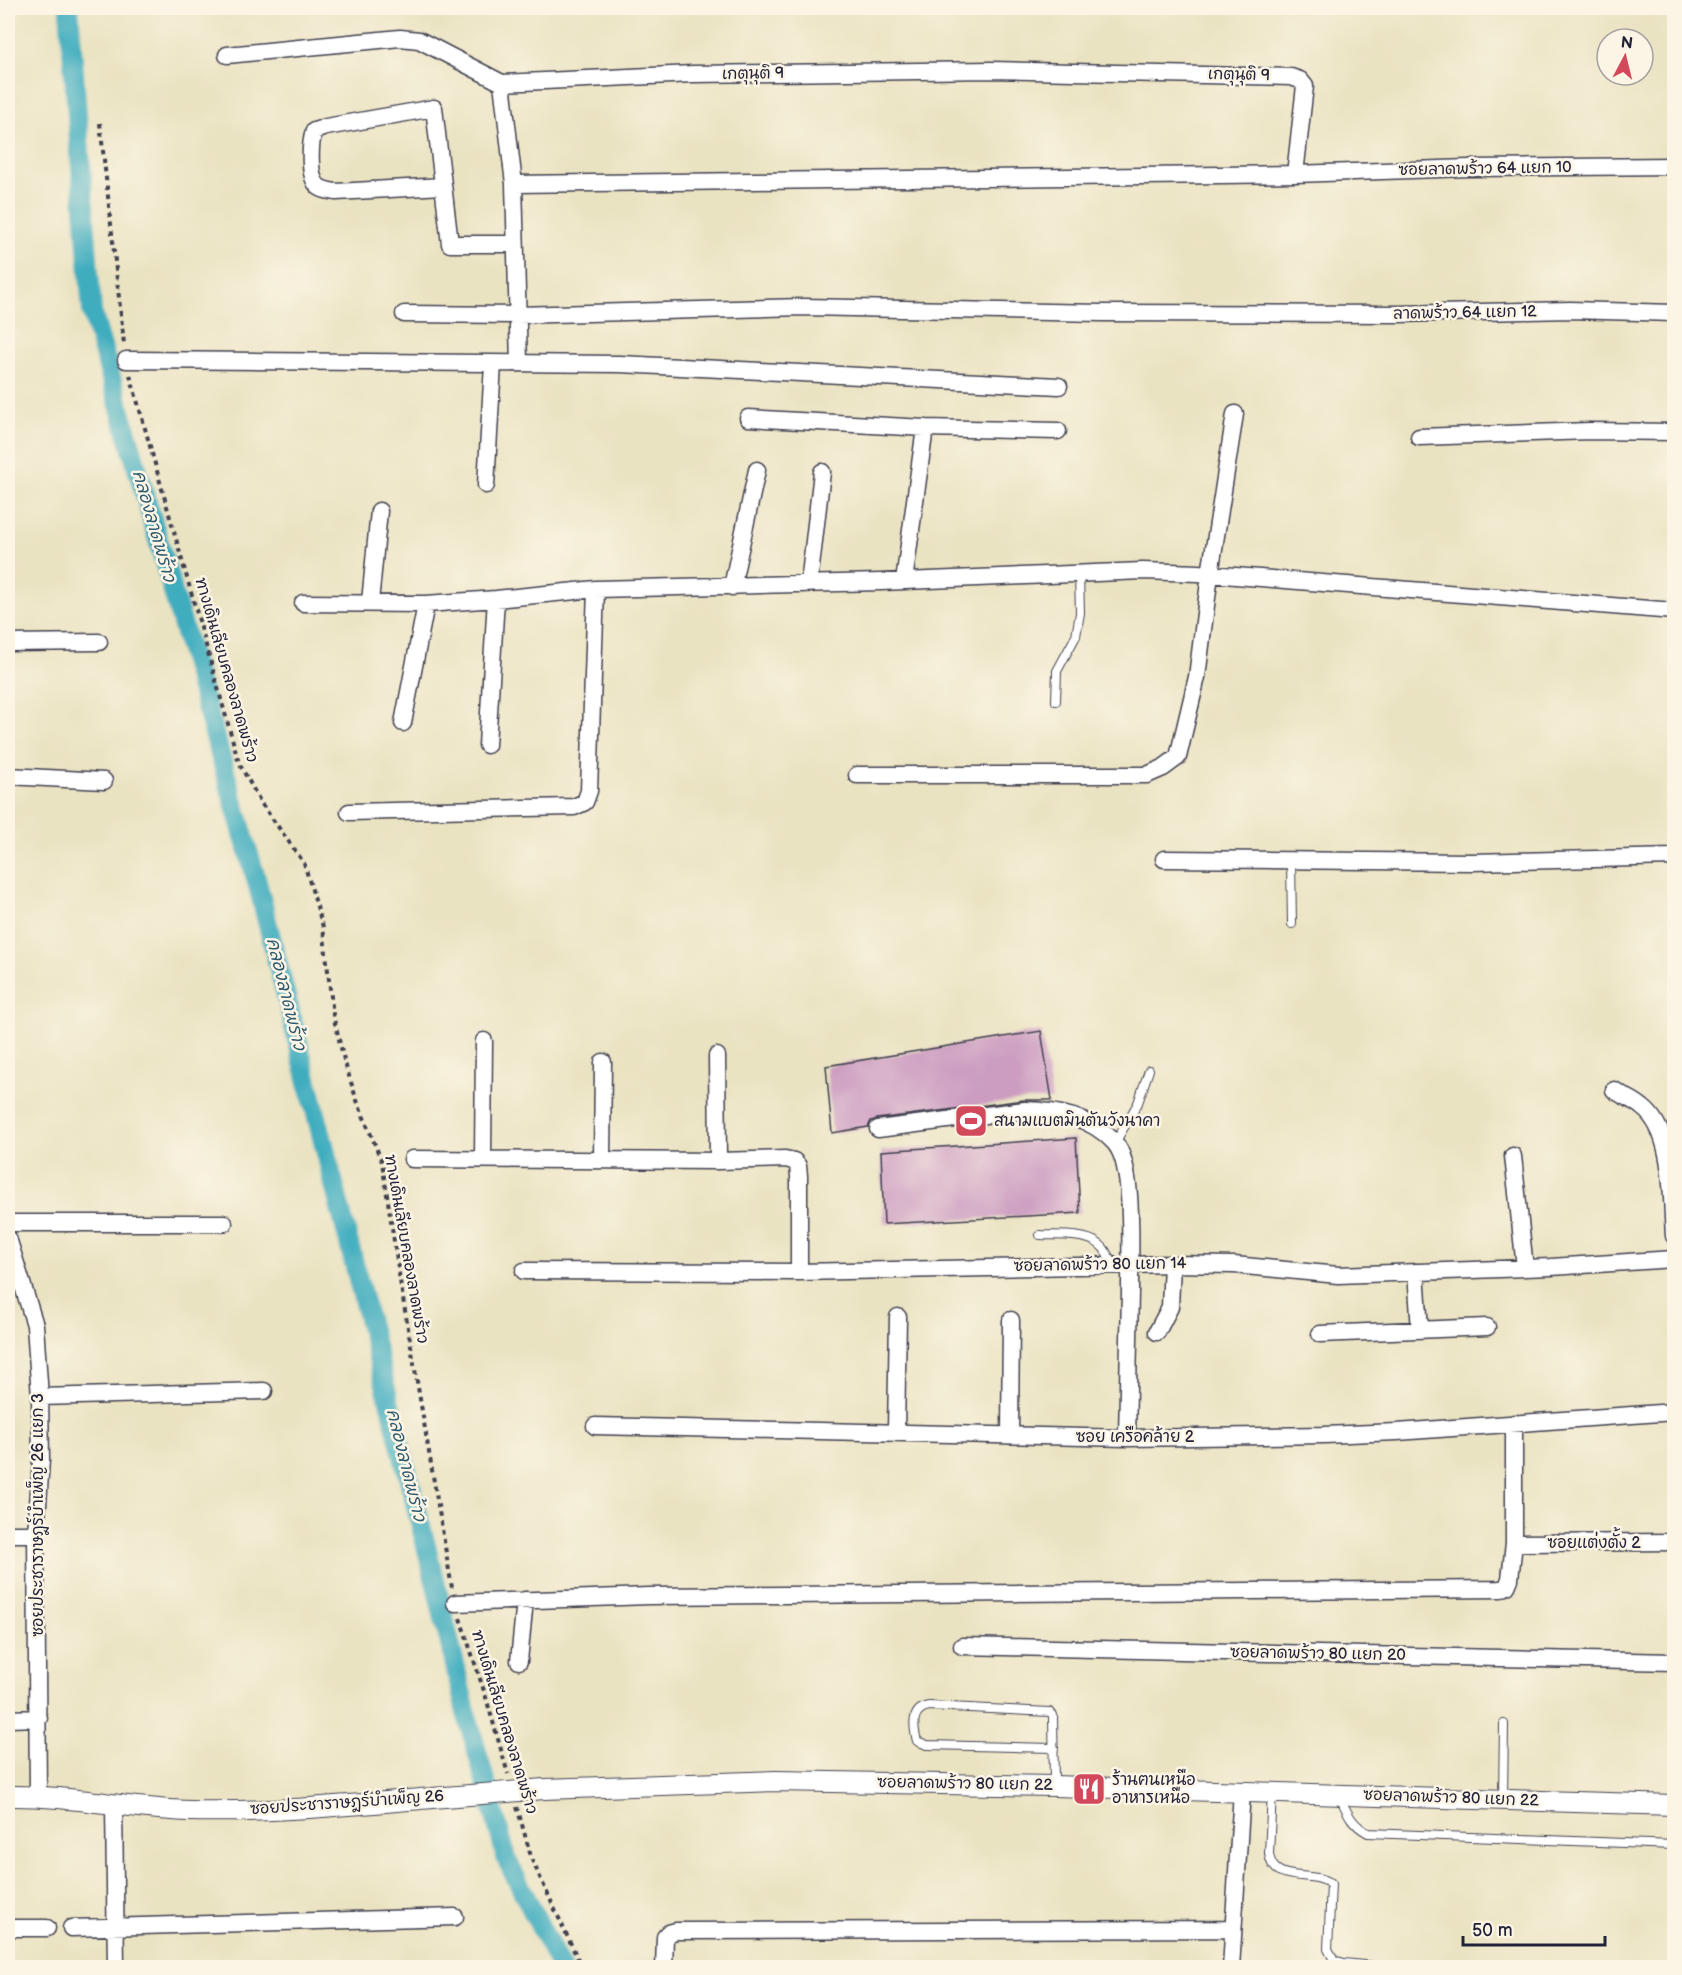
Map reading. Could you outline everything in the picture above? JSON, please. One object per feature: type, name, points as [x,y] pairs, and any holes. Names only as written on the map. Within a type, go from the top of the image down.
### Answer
[{"type":"street","points":[[226,55],[400,39],[419,40],[502,83],[514,184],[519,363]]},
{"type":"street","name":"เกตุนุติ 9","points":[[502,83],[693,74],[992,70],[1291,76],[1300,80],[1305,86],[1295,174]]},
{"type":"street","points":[[443,186],[336,192],[320,189],[313,181],[310,142],[314,131],[434,108],[450,244],[515,244]]},
{"type":"street","name":"ซอยลาดพร้าว 64 แยก 10","points":[[514,184],[1295,174],[1469,168],[1674,166]]},
{"type":"street","name":"ลาดพร้าว 64 แยก 12","points":[[404,314],[516,315],[804,307],[1255,314],[1398,314],[1570,310],[1674,313]]},
{"type":"street","points":[[126,360],[620,364],[1059,386]]},
{"type":"street","points":[[486,485],[493,364]]},
{"type":"street","points":[[857,775],[1147,775],[1163,768],[1178,757],[1197,677],[1210,574],[1235,414]]},
{"type":"street","points":[[748,418],[925,428],[1058,431]]},
{"type":"street","points":[[904,581],[925,428]]},
{"type":"street","points":[[1419,437],[1590,431],[1674,432]]},
{"type":"street","points":[[732,587],[757,470]]},
{"type":"street","points":[[809,584],[822,472]]},
{"type":"street","points":[[370,602],[379,511]]},
{"type":"street","points":[[303,603],[426,604],[495,600],[596,589],[732,587],[1143,571],[1210,574],[1674,611]]},
{"type":"street","points":[[349,812],[574,807],[585,802],[589,791],[596,589]]},
{"type":"street","points":[[487,745],[495,600]]},
{"type":"street","points":[[404,723],[426,604]]},
{"type":"street","points":[[8,643],[99,642]]},
{"type":"street","points":[[8,776],[104,781]]},
{"type":"street","points":[[1164,859],[1472,862],[1674,857]]},
{"type":"street","points":[[483,1158],[484,1041]]},
{"type":"street","points":[[717,1056],[718,1161]]},
{"type":"street","points":[[602,1160],[603,1062]]},
{"type":"street","points":[[1614,1090],[1642,1107],[1654,1119],[1661,1133],[1666,1150],[1674,1236]]},
{"type":"street","points":[[878,1129],[1025,1110],[1048,1111],[1093,1125],[1114,1143],[1122,1156],[1128,1187],[1130,1264],[1127,1438]]},
{"type":"street","points":[[1513,1156],[1525,1268]]},
{"type":"street","points":[[412,1159],[718,1161],[785,1159],[795,1161],[799,1176],[799,1272]]},
{"type":"street","points":[[8,1223],[224,1223]]},
{"type":"street","name":"ซอยประชาราษฎร์บำเพ็ญ 26 แยก 3","points":[[8,1238],[35,1325],[40,1397],[41,1460],[36,1534],[38,1796]]},
{"type":"street","name":"ซอยลาดพร้าว 80 แยก 14","points":[[524,1271],[799,1272],[1172,1264],[1234,1265],[1338,1275],[1525,1268],[1674,1259]]},
{"type":"street","points":[[1157,1332],[1170,1307],[1172,1264]]},
{"type":"street","points":[[1416,1272],[1420,1330]]},
{"type":"street","points":[[896,1432],[898,1317]]},
{"type":"street","points":[[1010,1435],[1011,1320]]},
{"type":"street","points":[[1320,1334],[1487,1327]]},
{"type":"street","points":[[40,1397],[264,1391]]},
{"type":"street","name":"ซอย เครือคล้าย 2","points":[[595,1426],[1127,1438],[1397,1432],[1674,1412]]},
{"type":"street","points":[[454,1603],[661,1596],[1501,1589],[1507,1586],[1510,1580],[1515,1543],[1514,1423]]},
{"type":"street","points":[[8,1534],[36,1534]]},
{"type":"street","name":"ซอยแต่งตั้ง 2","points":[[1515,1543],[1674,1542]]},
{"type":"street","points":[[519,1661],[525,1600]]},
{"type":"street","name":"ซอยลาดพร้าว 80 แยก 20","points":[[963,1646],[1674,1662]]},
{"type":"street","points":[[8,1719],[39,1718]]},
{"type":"street","name":"ซอยลาดพร้าว 80 แยก 22","points":[[544,1789],[775,1781],[1242,1791],[1674,1805]]},
{"type":"street","name":"ซอยประชาราษฎร์บำเพ็ญ 26","points":[[8,1796],[38,1796],[189,1811],[299,1810],[544,1789]]},
{"type":"street","points":[[1231,1968],[1242,1791]]},
{"type":"street","points":[[114,1804],[116,1968]]},
{"type":"street","points":[[71,1928],[456,1917]]},
{"type":"street","points":[[8,1928],[47,1928]]},
{"type":"street","points":[[664,1968],[665,1937],[676,1931],[1233,1929]]},
{"type":"lane","points":[[1056,701],[1057,671],[1076,636],[1080,613],[1079,574]]},
{"type":"lane","points":[[1290,860],[1292,924]]},
{"type":"lane","points":[[1114,1143],[1138,1103],[1149,1070]]},
{"type":"lane","points":[[1040,1235],[1078,1237],[1097,1242],[1105,1250],[1112,1265]]},
{"type":"lane","points":[[1054,1748],[927,1745],[917,1741],[914,1720],[922,1707],[929,1706],[1046,1711],[1053,1715],[1054,1748],[1054,1786]]},
{"type":"lane","points":[[1503,1799],[1504,1724]]},
{"type":"lane","points":[[1272,1792],[1270,1864],[1286,1874],[1318,1878],[1331,1884],[1328,1949],[1334,1960],[1383,1967]]},
{"type":"lane","points":[[1339,1794],[1349,1818],[1357,1827],[1368,1833],[1674,1845]]},
{"type":"path","name":"ทางเดินเลียบคลองลาดพร้าว","points":[[100,123],[126,360],[238,764],[261,803],[303,863],[323,927],[333,1016],[344,1060],[356,1098],[382,1162],[400,1287],[454,1603],[485,1694],[510,1782]]},
{"type":"path","name":"ทางเดินเลียบคลองลาดพร้าว","points":[[516,1804],[532,1860],[582,1968]]},
{"type":"building","points":[[1041,1031],[1052,1100],[1024,1100],[877,1119],[871,1121],[868,1127],[832,1133],[826,1066]]},
{"type":"building","points":[[1076,1138],[1080,1213],[884,1224],[881,1151]]},
{"type":"waterway","name":"คลองลาดพร้าว","points":[[69,8],[92,312],[257,882],[436,1585],[466,1712],[507,1860],[561,1968]]},
{"type":"place","name":"สนามแบตมินตันวังนาคา","points":[[971,1121]]},
{"type":"place","name":"ร้านฅนเหนือ อาหารเหนือ","points":[[1089,1789]]}]
